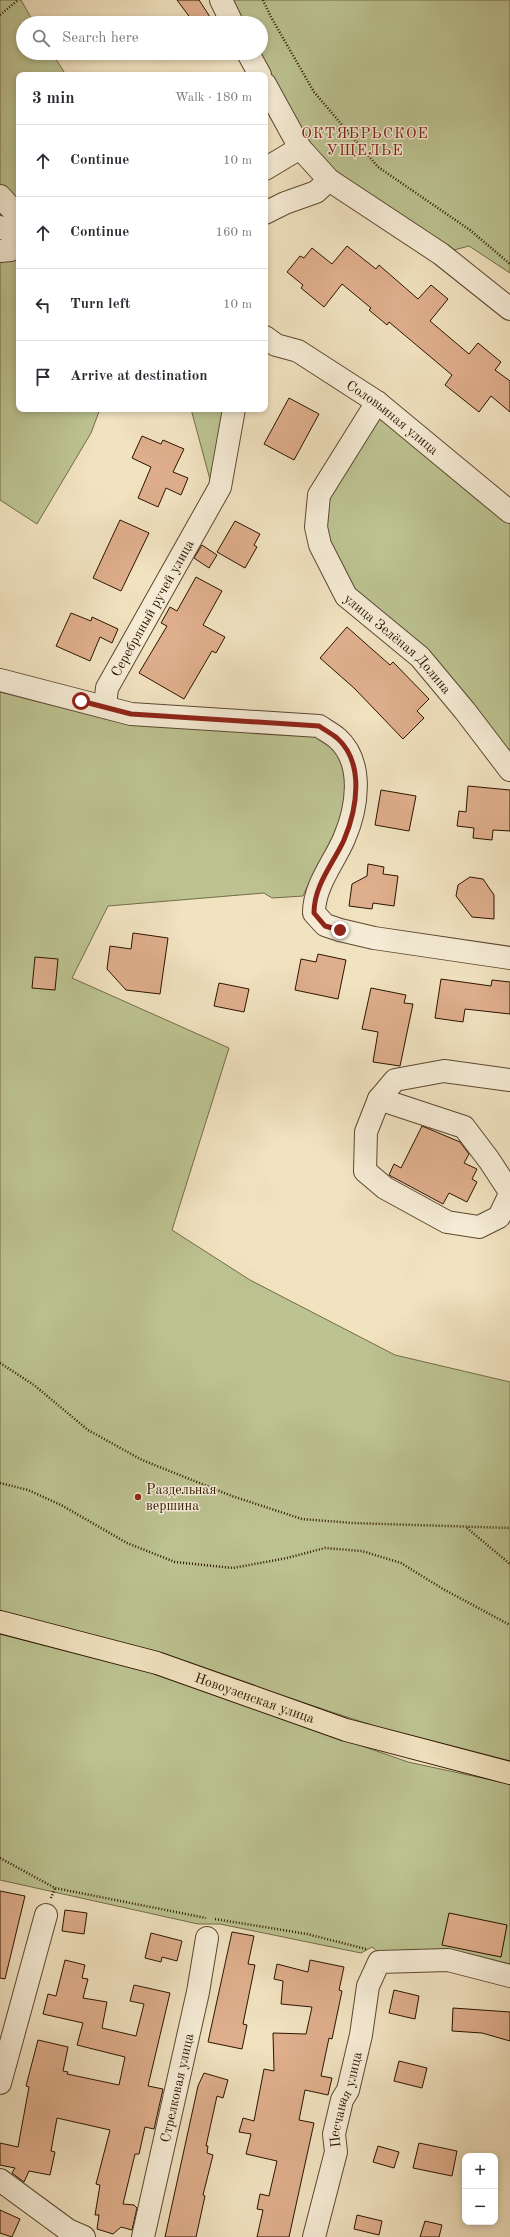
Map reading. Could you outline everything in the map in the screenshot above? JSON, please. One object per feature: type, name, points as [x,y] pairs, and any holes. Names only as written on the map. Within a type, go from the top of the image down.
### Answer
[{"type":"main road","name":"Новоузенская улица","points":[[0,1622],[158,1663],[346,1730],[510,1773]]},
{"type":"street","points":[[221,0],[229,16]]},
{"type":"street","points":[[252,60],[258,72]]},
{"type":"street","points":[[268,89],[300,148],[329,180],[441,254],[510,309]]},
{"type":"street","points":[[268,167],[300,148]]},
{"type":"street","points":[[268,212],[285,203],[316,192],[329,180]]},
{"type":"street","points":[[0,196],[16,214]]},
{"type":"street","points":[[0,226],[9,230],[16,231]]},
{"type":"street","points":[[0,251],[11,250],[16,246]]},
{"type":"street","name":"Соловьиная улица","points":[[269,346],[298,351],[377,402],[510,512]]},
{"type":"street","name":"улица Зелёная Долина","points":[[377,402],[319,495],[316,526],[320,544],[346,596],[420,657],[465,711],[510,770]]},
{"type":"street","name":"Серебряный ручей улица","points":[[105,706],[107,688],[220,487],[233,412]]},
{"type":"street","points":[[0,680],[105,706],[131,714],[319,726],[337,738],[349,754],[356,775],[355,798],[344,839],[314,899],[314,913],[325,926],[374,938],[510,958]]},
{"type":"street","points":[[379,1099],[464,1127],[489,1160],[510,1193],[500,1217],[479,1226],[446,1222],[385,1188],[365,1170],[366,1132],[379,1099],[395,1080],[444,1071],[510,1080]]},
{"type":"street","points":[[0,2083],[46,1915]]},
{"type":"street","name":"Стрелковая улица","points":[[143,2237],[198,1992],[207,1938]]},
{"type":"street","points":[[379,1962],[448,1960],[510,1976]]},
{"type":"street","name":"Песчаная улица","points":[[314,2237],[336,2152],[334,2134],[342,2100],[348,2090],[361,2035],[368,1986],[379,1962]]},
{"type":"street","points":[[0,2180],[68,2230],[84,2237]]},
{"type":"path","points":[[0,15],[18,0]]},
{"type":"path","points":[[263,0],[270,17],[314,92],[378,166],[470,230],[510,264]]},
{"type":"path","points":[[0,1363],[34,1385],[88,1430],[142,1460],[232,1496],[302,1519],[466,1528],[510,1528]]},
{"type":"path","points":[[0,1483],[28,1490],[62,1506],[127,1544],[176,1562],[233,1568],[288,1558],[325,1548],[362,1551],[401,1563],[443,1589],[510,1625]]},
{"type":"path","points":[[466,1528],[510,1564]]},
{"type":"path","points":[[0,1858],[55,1888],[131,1904],[307,1934],[366,1948],[379,1962]]},
{"type":"green space","points":[[0,0],[21,0],[30,16],[16,16],[16,60],[56,60],[64,72],[16,72],[16,412],[99,412],[91,433],[37,524],[0,500]]},
{"type":"green space","points":[[229,0],[510,0],[510,273],[469,246],[454,250],[367,195],[339,174],[314,147],[303,132],[261,60],[268,60],[268,16],[237,16]]},
{"type":"green space","points":[[192,412],[225,412],[212,487]]},
{"type":"green space","points":[[378,419],[388,420],[510,521],[510,753],[354,588],[328,542],[323,498]]},
{"type":"green space","points":[[0,691],[317,736],[333,747],[342,759],[348,776],[346,799],[336,838],[314,872],[303,896],[272,898],[264,893],[108,906],[72,978],[229,1048],[172,1230],[250,1280],[395,1355],[510,1382],[510,1764],[466,1753],[378,1727],[141,1649],[0,1612]]},
{"type":"green space","points":[[0,1633],[153,1673],[408,1762],[510,1784],[510,1969],[383,1956],[372,1947],[361,1953],[220,1924],[198,1924],[0,1880]]},
{"type":"building","points":[[177,0],[199,0],[209,16],[189,16]]},
{"type":"building","points":[[347,246],[376,269],[379,265],[418,299],[431,285],[448,299],[430,321],[469,354],[478,343],[501,362],[495,370],[510,381],[510,412],[491,396],[479,412],[445,385],[452,375],[389,322],[387,325],[369,310],[371,308],[342,284],[324,307],[301,288],[303,285],[287,272],[300,256],[304,258],[312,248],[332,264]]},
{"type":"building","points":[[289,398],[319,414],[294,460],[264,444]]},
{"type":"building","points":[[142,436],[161,444],[163,440],[184,449],[173,472],[188,478],[181,495],[166,488],[158,507],[138,498],[151,467],[132,458]]},
{"type":"building","points":[[120,520],[149,533],[121,591],[93,578]]},
{"type":"building","points":[[235,521],[260,534],[254,545],[257,547],[245,568],[217,552]]},
{"type":"building","points":[[202,545],[217,555],[209,568],[194,558]]},
{"type":"building","points":[[196,577],[222,591],[203,625],[225,637],[216,653],[212,651],[184,699],[139,673],[167,626],[161,623],[170,607],[177,611]]},
{"type":"building","points":[[71,613],[91,621],[92,617],[118,629],[112,643],[100,637],[90,661],[56,646]]},
{"type":"building","points":[[347,627],[390,665],[393,662],[429,699],[417,711],[424,718],[403,739],[354,688],[320,658]]},
{"type":"building","points":[[468,786],[510,790],[510,831],[493,830],[492,840],[473,838],[474,828],[457,826],[459,811],[466,812]]},
{"type":"building","points":[[381,790],[416,796],[409,831],[375,825]]},
{"type":"building","points":[[368,864],[384,867],[383,874],[398,876],[394,906],[373,903],[372,909],[349,906],[352,884],[367,876]]},
{"type":"building","points":[[470,877],[483,879],[494,895],[494,919],[472,917],[456,896],[458,885]]},
{"type":"building","points":[[133,933],[168,938],[160,994],[126,990],[107,969],[110,946],[131,949]]},
{"type":"building","points":[[318,954],[346,960],[338,999],[295,990],[301,959],[316,962]]},
{"type":"building","points":[[35,957],[58,959],[55,990],[32,988]]},
{"type":"building","points":[[441,979],[491,986],[492,980],[510,982],[510,1014],[465,1009],[463,1022],[435,1018]]},
{"type":"building","points":[[219,983],[249,989],[244,1012],[214,1006]]},
{"type":"building","points":[[371,988],[406,995],[404,1003],[413,1004],[400,1066],[373,1062],[378,1032],[362,1029]]},
{"type":"building","points":[[422,1126],[460,1142],[469,1154],[464,1163],[477,1169],[472,1179],[477,1182],[467,1202],[449,1193],[443,1204],[389,1175],[394,1164],[401,1168]]},
{"type":"building","points":[[0,1891],[25,1896],[5,1979],[0,1978]]},
{"type":"building","points":[[65,1910],[87,1913],[84,1934],[62,1931]]},
{"type":"building","points":[[449,1913],[507,1925],[501,1957],[442,1945]]},
{"type":"building","points":[[232,1932],[254,1936],[248,1964],[255,1965],[243,2024],[247,2025],[242,2049],[208,2042]]},
{"type":"building","points":[[151,1933],[182,1941],[177,1961],[162,1957],[161,1962],[145,1958]]},
{"type":"building","points":[[65,1960],[85,1965],[82,1978],[88,1979],[83,1998],[107,2002],[102,2028],[136,2036],[144,2004],[130,2001],[134,1985],[170,1993],[148,2086],[163,2089],[154,2129],[145,2127],[139,2154],[135,2154],[123,2204],[134,2205],[137,2208],[132,2230],[121,2227],[113,2234],[97,2229],[99,2215],[95,2215],[100,2185],[96,2184],[110,2130],[57,2118],[51,2151],[55,2152],[50,2175],[29,2171],[24,2182],[12,2173],[15,2168],[0,2165],[0,2143],[18,2147],[29,2087],[26,2086],[38,2040],[68,2047],[63,2071],[68,2072],[67,2074],[119,2085],[125,2057],[77,2045],[83,2023],[43,2014],[48,1994],[56,1996]]},
{"type":"building","points":[[310,1960],[344,1967],[339,1990],[342,1991],[332,2039],[329,2038],[321,2076],[332,2078],[328,2095],[305,2090],[299,2120],[314,2123],[289,2237],[257,2237],[263,2210],[257,2209],[260,2194],[269,2196],[277,2161],[246,2154],[251,2134],[239,2132],[243,2118],[254,2121],[264,2069],[274,2071],[273,2033],[306,2034],[312,2007],[281,2004],[283,1981],[274,1979],[277,1964],[308,1972]]},
{"type":"building","points":[[394,1990],[419,1996],[415,2019],[389,2013]]},
{"type":"building","points":[[453,2008],[510,2012],[510,2041],[482,2033],[452,2031]]},
{"type":"building","points":[[399,2061],[427,2068],[422,2088],[394,2081]]},
{"type":"building","points":[[204,2073],[228,2080],[223,2098],[217,2096],[206,2146],[208,2146],[207,2153],[213,2155],[203,2195],[205,2196],[196,2237],[165,2237],[198,2086]]},
{"type":"building","points":[[419,2143],[457,2151],[452,2176],[413,2168]]},
{"type":"building","points":[[378,2146],[399,2152],[394,2168],[373,2162]]},
{"type":"building","points":[[0,2210],[20,2219],[12,2237],[0,2233]]},
{"type":"building","points":[[357,2215],[382,2221],[379,2235],[354,2229]]},
{"type":"building","points":[[425,2221],[442,2225],[439,2237],[420,2237]]},
{"type":"place","name":"Раздельная вершина","points":[[138,1497]]},
{"type":"district","name":"ОКТЯБРЬСКОЕ УЩЕЛЬЕ","points":[[365,142]]},
{"type":"route","points":[[81,701],[105,706],[131,714],[319,726],[337,738],[349,754],[356,775],[355,798],[344,839],[314,899],[314,913],[325,926],[340,930]]}]
